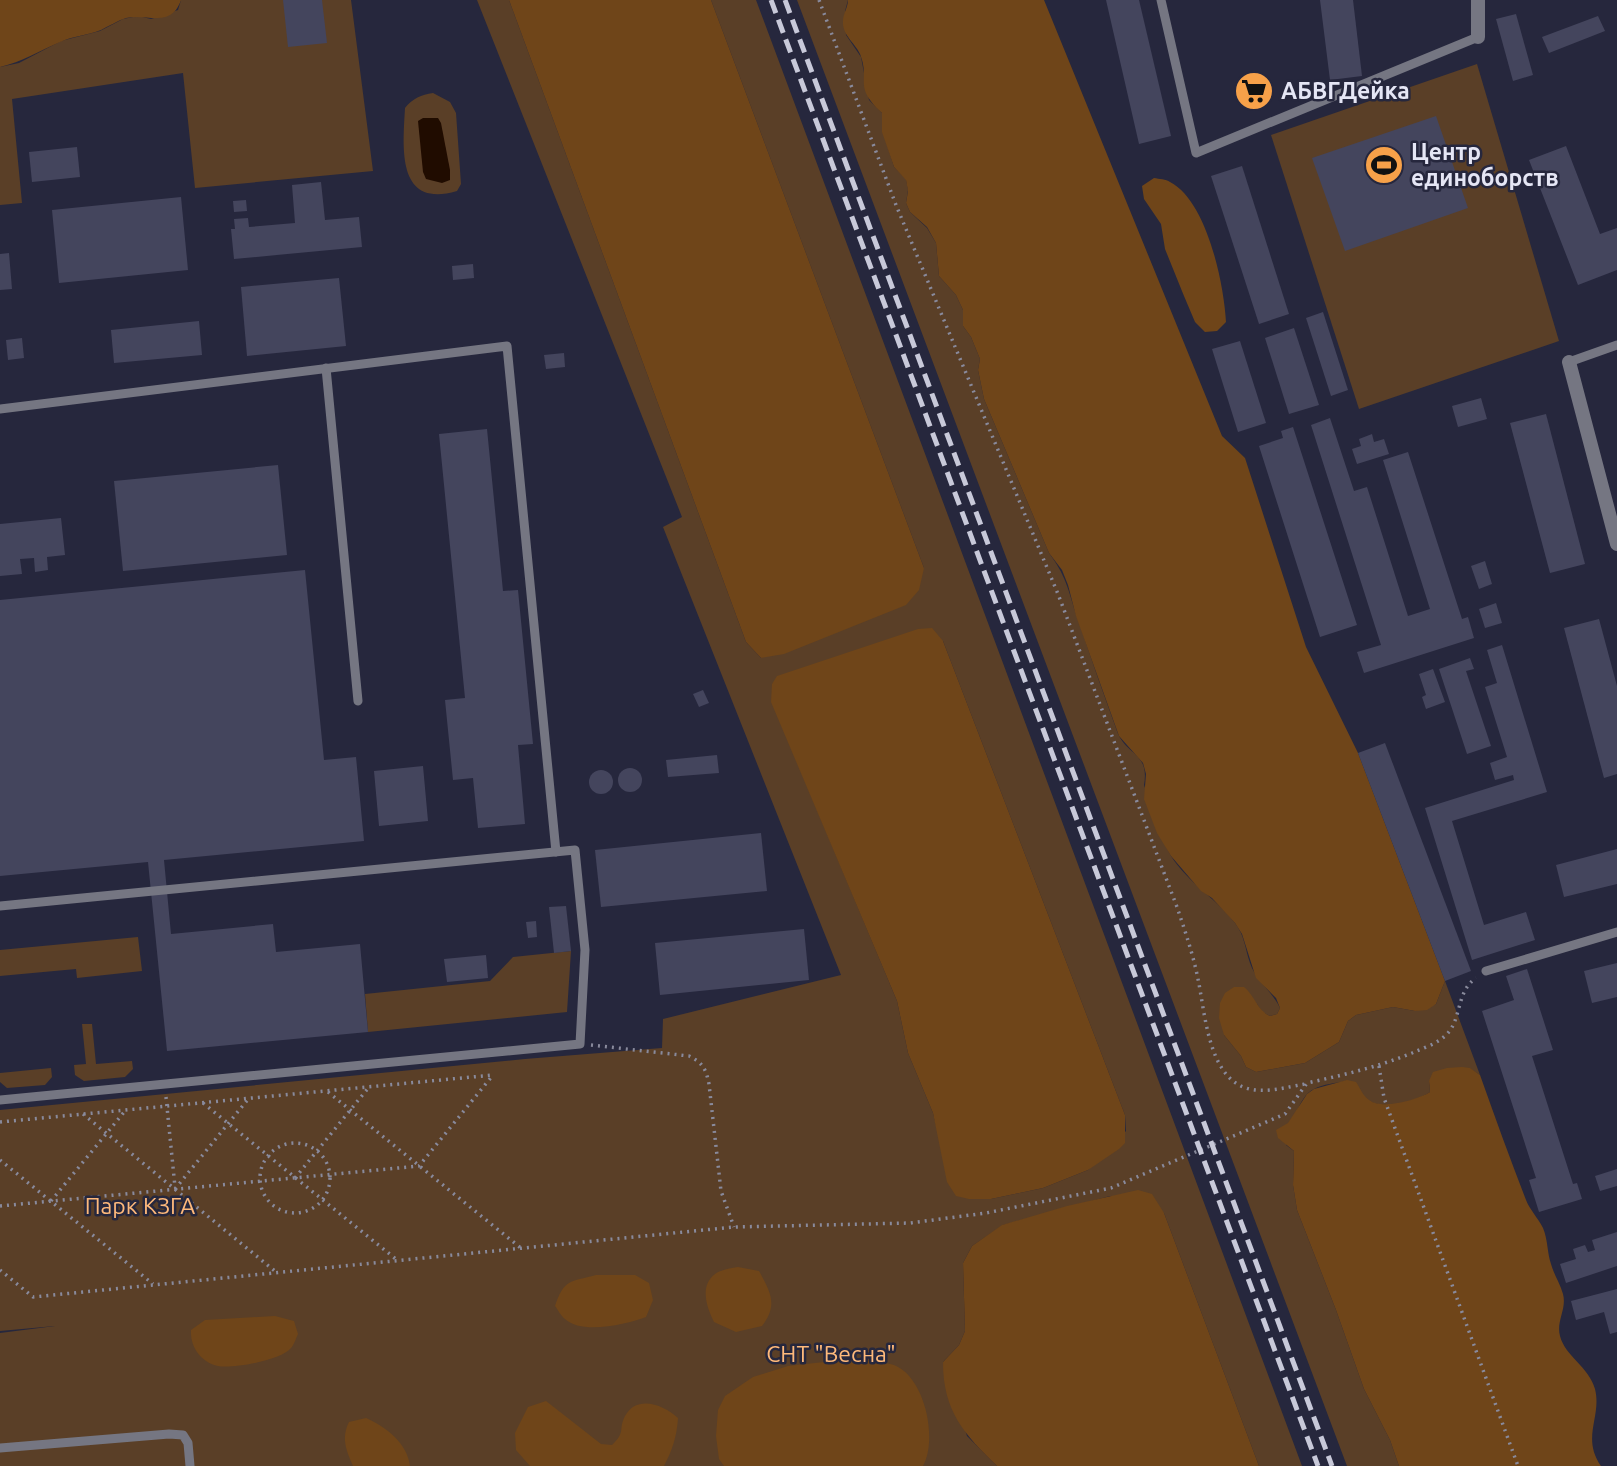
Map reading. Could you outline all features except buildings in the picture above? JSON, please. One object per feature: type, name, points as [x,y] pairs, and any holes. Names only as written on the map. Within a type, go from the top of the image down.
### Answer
[{"type":"street","points":[[1478,0],[1478,37]]},
{"type":"street","points":[[1569,362],[1617,544]]},
{"type":"lane","points":[[1161,0],[1196,153],[1478,37]]},
{"type":"lane","points":[[1569,362],[1617,345]]},
{"type":"lane","points":[[0,409],[507,346],[556,852]]},
{"type":"lane","points":[[326,368],[358,701]]},
{"type":"lane","points":[[0,906],[576,850],[585,950],[580,1044],[0,1100]]},
{"type":"lane","points":[[1486,971],[1617,932]]},
{"type":"lane","points":[[0,1448],[176,1435],[183,1436],[188,1443],[190,1466]]},
{"type":"path","points":[[819,0],[896,205],[1058,594],[1172,894],[1189,942],[1211,1041],[1218,1062],[1228,1077],[1248,1089],[1277,1089],[1379,1066],[1435,1043],[1448,1034],[1470,982],[1486,971]]},
{"type":"path","points":[[580,1044],[689,1056],[701,1062],[709,1084],[721,1191],[734,1227]]},
{"type":"path","points":[[1379,1066],[1384,1098],[1518,1466]]},
{"type":"path","points":[[0,1206],[419,1166],[493,1075],[1,1124]]},
{"type":"path","points":[[0,1270],[33,1297],[734,1227],[910,1223],[986,1213],[1111,1188],[1285,1114],[1307,1083]]},
{"type":"path","points":[[165,1084],[175,1189]]},
{"type":"path","points":[[295,1178],[369,1086]]},
{"type":"path","points":[[327,1091],[522,1249]]},
{"type":"path","points":[[175,1189],[249,1098]]},
{"type":"path","points":[[203,1103],[398,1262]]},
{"type":"path","points":[[51,1201],[126,1110]]},
{"type":"path","points":[[83,1114],[278,1273]]},
{"type":"path","points":[[295,1143],[305,1144],[317,1151],[327,1163],[329,1174],[329,1183],[322,1199],[305,1211],[285,1211],[268,1200],[260,1181],[260,1172],[268,1156],[277,1148],[295,1143]]},
{"type":"path","points":[[0,1160],[154,1285]]},
{"type":"green space","points":[[181,0],[351,0],[373,171],[195,188],[183,73],[12,99],[22,203],[0,205],[0,67],[19,63],[61,41],[100,31],[123,19],[138,16],[151,19],[178,10]]},
{"type":"green space","points":[[477,0],[509,0],[746,642],[761,658],[924,568],[711,0],[756,0],[1302,1466],[1259,1466],[1164,1213],[1110,1196],[1003,1225],[972,1246],[963,1263],[965,1331],[959,1345],[943,1362],[967,1436],[997,1466],[0,1466],[0,1333],[55,1326],[0,1331],[0,1110],[662,1048],[663,1019],[841,975],[663,527],[682,517]],"holes":[[[943,641],[1125,1115],[1126,1131],[1088,1170],[1043,1188],[991,1199],[938,1133],[933,1113],[908,1053],[897,1001],[772,702],[772,684]]]},
{"type":"green space","points":[[797,0],[848,0],[845,11],[846,35],[861,57],[869,100],[882,113],[883,132],[894,167],[906,179],[906,203],[910,212],[927,228],[936,243],[939,276],[956,295],[963,310],[963,326],[980,359],[978,370],[984,399],[1049,553],[1064,579],[1117,731],[1143,766],[1144,785],[1163,840],[1178,866],[1235,923],[1253,969],[1280,1008],[1277,1014],[1270,1016],[1262,1012],[1257,1004],[1224,1035],[1241,1056],[1246,1067],[1256,1072],[1305,1063],[1339,1042],[1348,1021],[1356,1015],[1393,1007],[1415,1011],[1436,1004],[1445,981],[1480,1075],[1469,1068],[1429,1081],[1430,1092],[1411,1101],[1395,1104],[1370,1101],[1347,1081],[1318,1087],[1308,1093],[1299,1106],[1286,1145],[1294,1151],[1293,1185],[1297,1210],[1364,1389],[1390,1440],[1399,1466],[1347,1466]]},
{"type":"green space","points":[[1477,64],[1559,341],[1359,409],[1271,135]]},
{"type":"green space","points":[[433,93],[450,102],[456,113],[461,184],[457,191],[437,194],[423,191],[413,183],[404,156],[405,108],[418,98]]},
{"type":"green space","points":[[138,937],[142,971],[77,978],[76,969],[0,976],[0,950]]},
{"type":"green space","points":[[571,951],[567,1012],[368,1032],[365,994],[490,981],[513,957]]},
{"type":"green space","points":[[82,1024],[92,1024],[96,1064],[132,1061],[133,1069],[125,1077],[84,1081],[75,1075],[74,1065],[86,1064]]},
{"type":"green space","points":[[51,1068],[52,1077],[45,1085],[7,1088],[0,1082],[0,1073]]},
{"type":"shaded area","points":[[0,0],[181,0],[177,9],[165,17],[126,18],[101,30],[65,40],[0,67]]},
{"type":"shaded area","points":[[509,0],[711,0],[924,568],[919,590],[906,605],[784,654],[761,658],[746,642]]},
{"type":"shaded area","points":[[848,0],[1044,0],[1222,436],[1245,458],[1306,647],[1358,753],[1445,981],[1436,1004],[1427,1010],[1393,1007],[1356,1015],[1348,1021],[1339,1042],[1305,1063],[1256,1072],[1246,1067],[1241,1056],[1224,1035],[1219,1018],[1220,1003],[1225,993],[1234,987],[1244,987],[1270,1016],[1277,1014],[1280,1008],[1276,998],[1256,978],[1242,934],[1235,923],[1212,898],[1201,891],[1171,856],[1157,833],[1144,799],[1146,774],[1143,763],[1119,736],[1062,570],[1049,553],[984,399],[978,370],[980,359],[963,326],[963,310],[956,295],[939,276],[936,243],[927,227],[910,212],[906,203],[906,180],[894,167],[882,132],[882,113],[867,96],[860,54],[843,26]]},
{"type":"shaded area","points":[[423,118],[438,118],[441,123],[450,170],[450,180],[442,183],[426,179],[423,172],[418,121]]},
{"type":"shaded area","points":[[1154,178],[1168,181],[1183,192],[1203,225],[1217,266],[1225,306],[1226,322],[1217,331],[1205,332],[1195,322],[1165,249],[1161,224],[1144,199],[1142,186]]},
{"type":"shaded area","points":[[932,628],[943,641],[1125,1115],[1125,1143],[1088,1170],[1043,1188],[991,1199],[956,1196],[947,1182],[933,1113],[908,1053],[897,1001],[771,702],[772,684],[777,676],[918,629]]},
{"type":"shaded area","points":[[1470,1068],[1480,1075],[1526,1200],[1545,1232],[1551,1264],[1564,1299],[1559,1325],[1560,1336],[1567,1350],[1588,1374],[1595,1389],[1596,1409],[1592,1436],[1595,1456],[1601,1466],[1399,1466],[1390,1440],[1364,1389],[1297,1210],[1293,1185],[1294,1151],[1278,1138],[1276,1130],[1288,1123],[1307,1094],[1314,1089],[1347,1080],[1356,1082],[1365,1096],[1375,1103],[1399,1103],[1430,1092],[1429,1081],[1433,1072]]},
{"type":"shaded area","points":[[1138,1190],[1152,1194],[1164,1213],[1259,1466],[997,1466],[965,1432],[951,1408],[944,1379],[943,1362],[959,1345],[965,1331],[963,1263],[972,1246],[1002,1225],[1067,1206]]},
{"type":"shaded area","points":[[738,1267],[759,1271],[769,1293],[771,1305],[762,1326],[736,1332],[714,1322],[707,1304],[706,1291],[715,1274]]},
{"type":"shaded area","points":[[596,1275],[635,1275],[649,1283],[653,1300],[646,1317],[605,1327],[582,1326],[565,1319],[555,1306],[565,1286]]},
{"type":"shaded area","points":[[275,1316],[294,1321],[298,1334],[291,1348],[268,1360],[245,1365],[218,1366],[206,1361],[192,1342],[191,1330],[205,1320]]},
{"type":"shaded area","points":[[851,1359],[894,1365],[914,1382],[921,1395],[929,1425],[929,1441],[923,1466],[724,1466],[719,1459],[716,1436],[718,1410],[725,1396],[753,1377],[788,1366]]},
{"type":"shaded area","points":[[546,1401],[601,1444],[612,1445],[619,1437],[625,1416],[636,1405],[651,1404],[666,1409],[678,1418],[674,1443],[664,1466],[530,1466],[516,1450],[515,1433],[528,1407]]},
{"type":"shaded area","points":[[366,1418],[381,1426],[400,1443],[410,1466],[353,1466],[345,1444],[345,1433],[349,1422]]},
{"type":"railway","points":[[771,0],[1318,1466]]},
{"type":"railway","points":[[785,0],[1332,1466]]},
{"type":"place","name":"АБВГДейка","points":[[1254,91]]},
{"type":"place","name":"Центр единоборств","points":[[1384,165]]},
{"type":"park label","name":"Парк КЗГА","points":[[140,1206]]},
{"type":"park label","name":"СНТ \"Весна\"","points":[[831,1354]]}]
